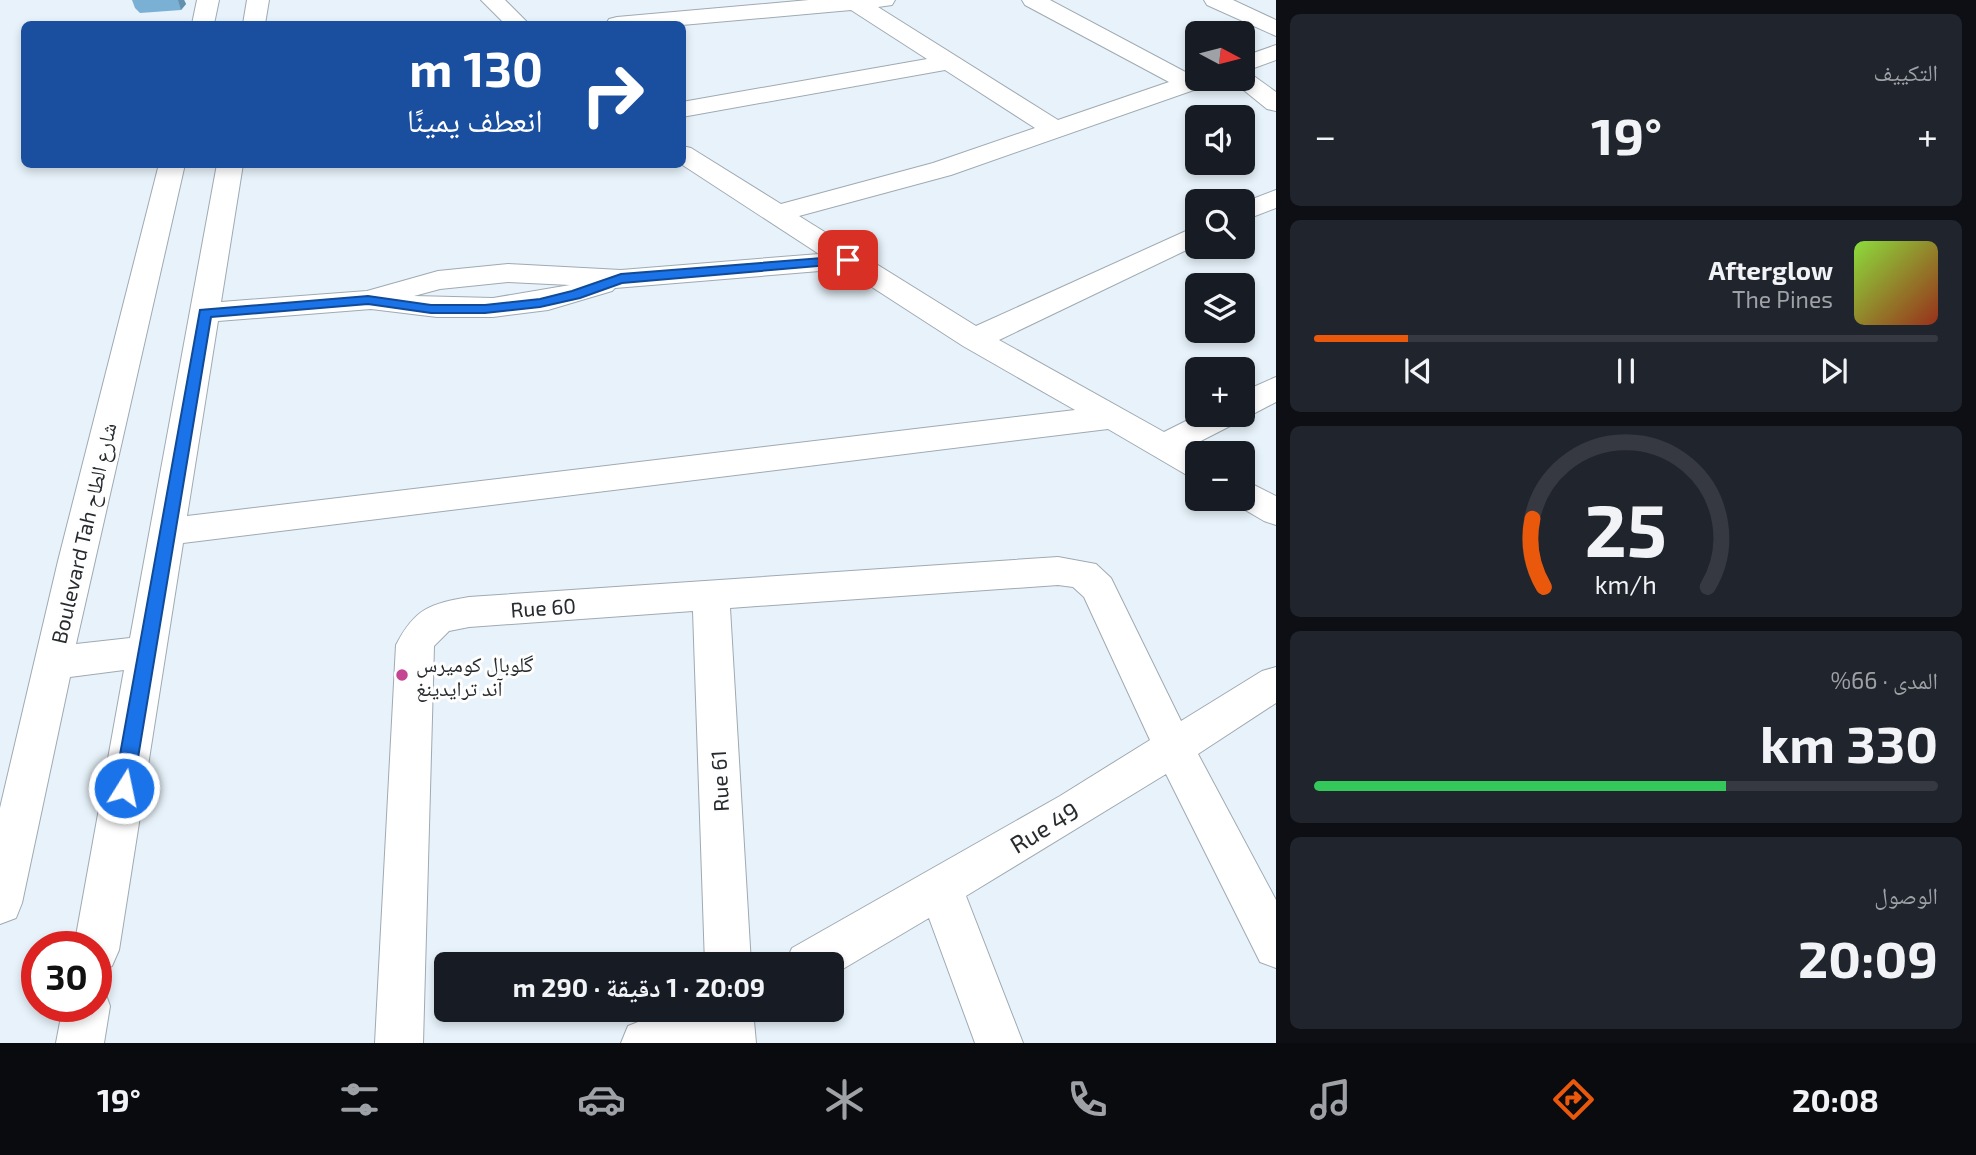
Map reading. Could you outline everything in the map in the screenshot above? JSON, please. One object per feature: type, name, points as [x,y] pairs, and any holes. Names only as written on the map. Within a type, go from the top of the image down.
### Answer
[{"type":"street","points":[[204,21],[208,0]]},
{"type":"street","points":[[254,21],[258,0]]},
{"type":"street","points":[[492,0],[516,21]]},
{"type":"street","points":[[649,21],[884,0]]},
{"type":"street","points":[[1033,0],[1185,76]]},
{"type":"street","points":[[1215,0],[1276,29]]},
{"type":"street","points":[[1250,0],[1276,12]]},
{"type":"street","points":[[853,2],[1057,131]]},
{"type":"street","points":[[1255,60],[1276,52]]},
{"type":"street","points":[[686,109],[949,62]]},
{"type":"street","points":[[776,214],[942,169],[1185,85]]},
{"type":"street","points":[[1255,89],[1276,104]]},
{"type":"street","points":[[686,157],[974,339],[1185,458]]},
{"type":"street","name":"Boulevard Tah شارع الطاح","points":[[0,903],[53,663],[171,168]]},
{"type":"street","points":[[99,931],[229,168]]},
{"type":"street","points":[[1255,207],[1276,198]]},
{"type":"street","points":[[974,339],[1185,239]]},
{"type":"street","points":[[205,313],[368,300],[431,309],[485,309],[540,303],[576,295],[621,279],[848,260]]},
{"type":"street","points":[[1255,399],[1276,388]]},
{"type":"street","points":[[167,532],[1112,417]]},
{"type":"street","points":[[1164,446],[1201,427]]},
{"type":"street","points":[[1255,500],[1276,512]]},
{"type":"street","name":"Rue 60","points":[[399,1043],[415,645],[424,626],[441,618],[469,612],[1058,571],[1083,574],[1098,588],[1173,747]]},
{"type":"street","name":"Rue 61","points":[[711,597],[726,952]]},
{"type":"street","points":[[53,663],[147,652]]},
{"type":"street","name":"Rue 49","points":[[829,952],[941,889],[1276,683]]},
{"type":"street","points":[[1173,747],[1276,946]]},
{"type":"street","points":[[941,889],[999,1043]]},
{"type":"street","points":[[80,1043],[84,1022]]},
{"type":"street","points":[[645,1043],[698,1022]]},
{"type":"street","points":[[729,1022],[732,1043]]},
{"type":"place","name":"گلوبال كوميرس آند ترايدينغ","points":[[402,675]]},
{"type":"route","points":[[124,788],[205,313],[368,300],[431,309],[485,309],[540,303],[576,295],[621,279],[848,260]]}]
